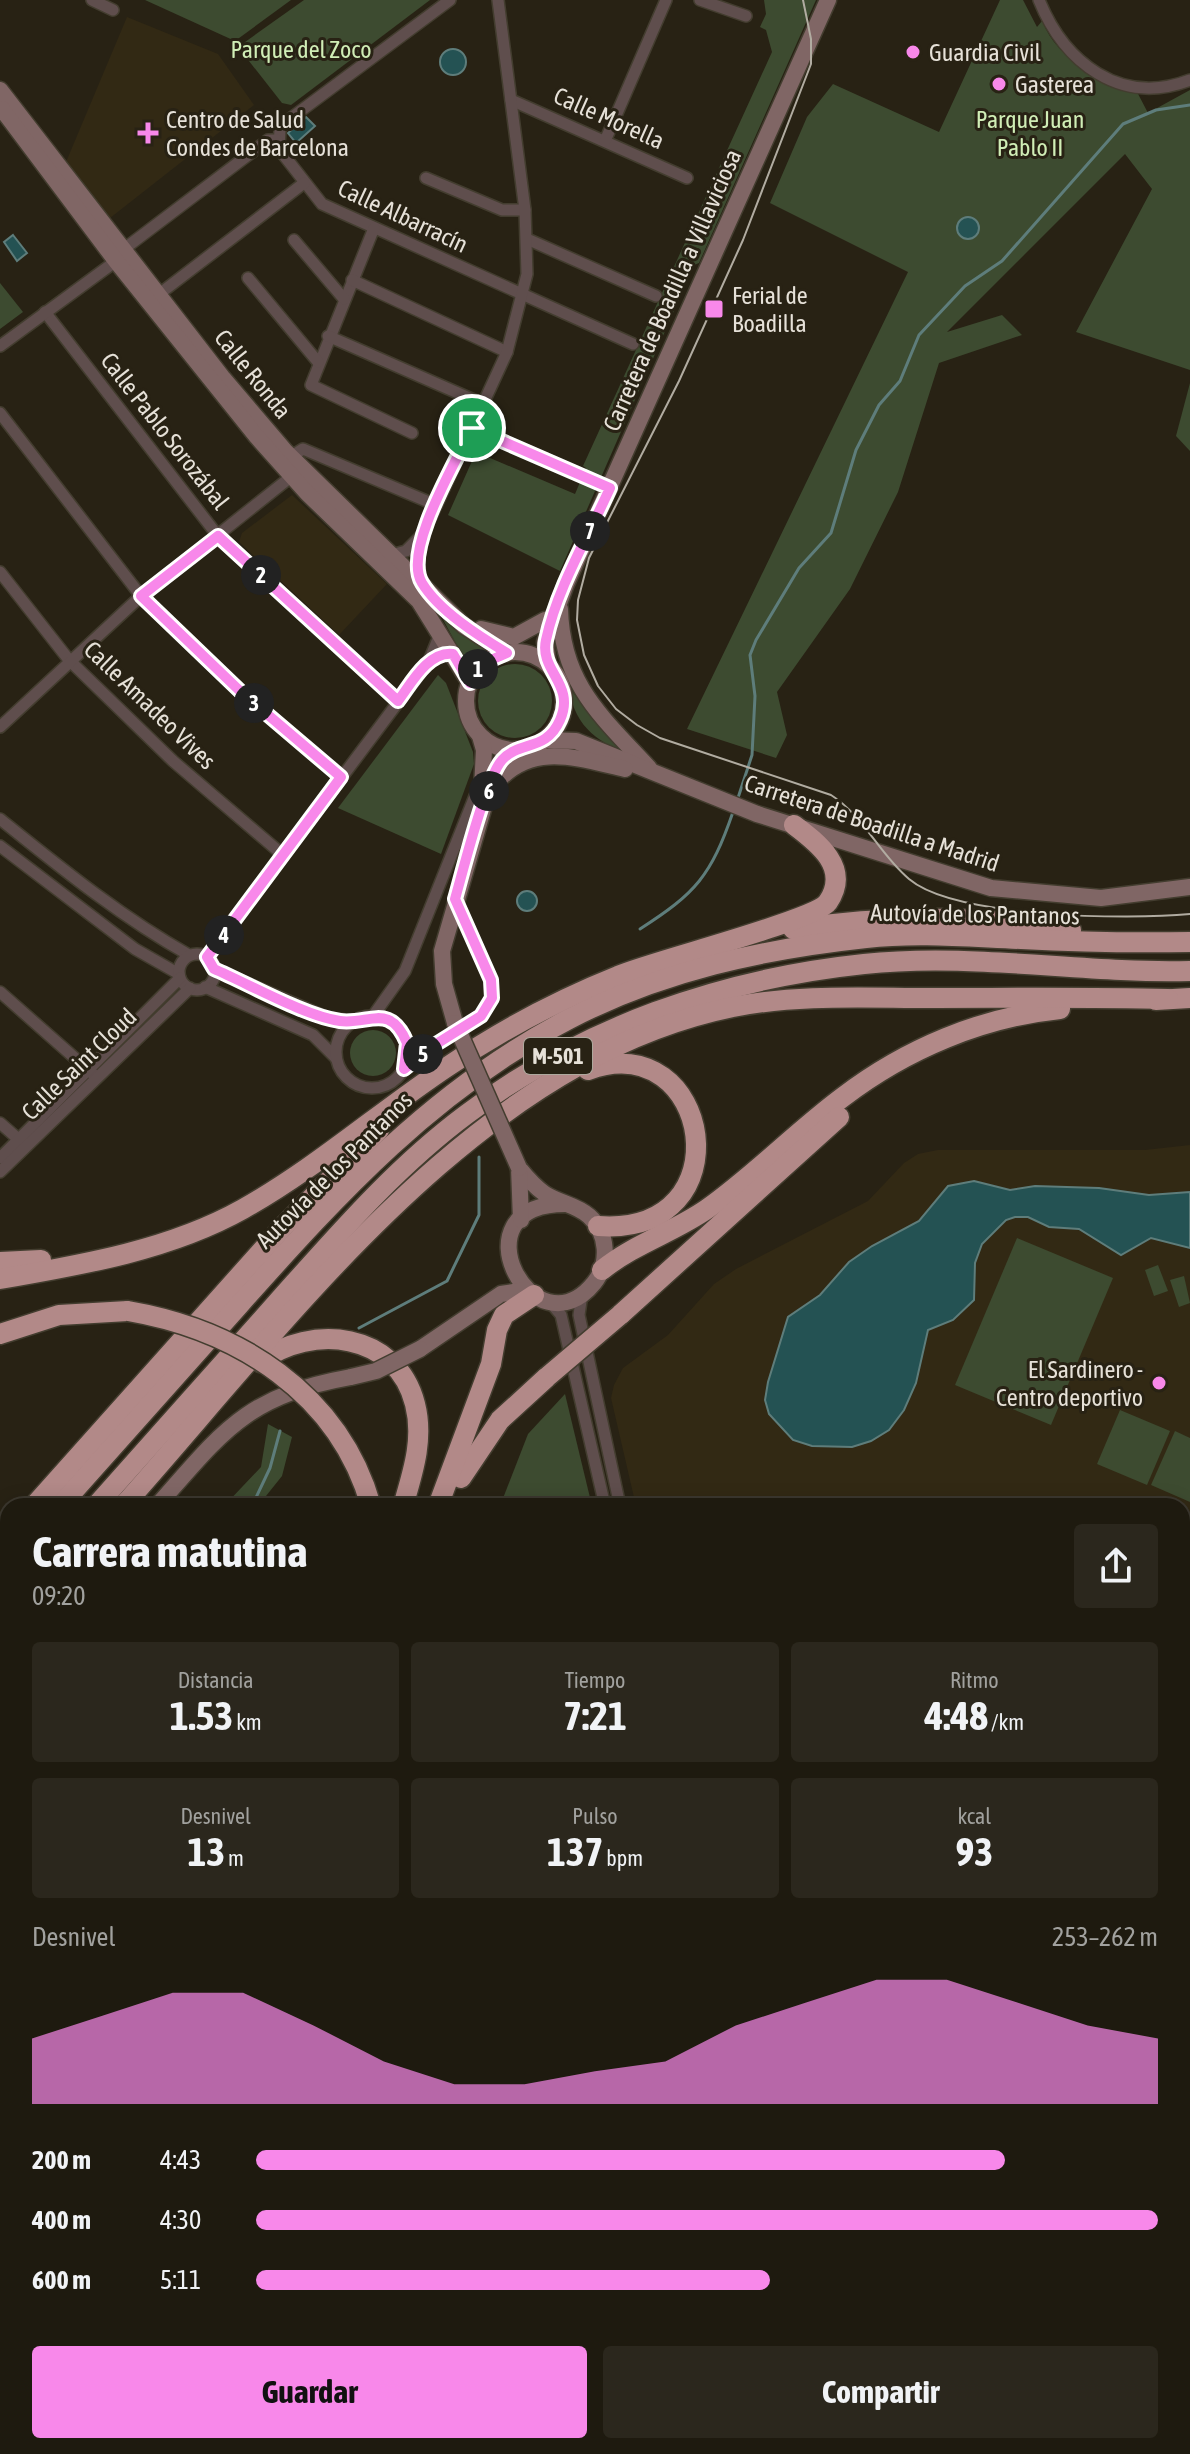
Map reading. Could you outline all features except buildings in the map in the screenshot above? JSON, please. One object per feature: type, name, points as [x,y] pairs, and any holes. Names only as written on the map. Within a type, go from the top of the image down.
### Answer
[{"type":"highway","points":[[0,1279],[84,1265],[187,1234],[241,1210],[478,1049],[533,1016],[597,985],[669,957],[808,916],[829,901],[836,874],[833,861],[824,848],[794,825]]},
{"type":"highway","points":[[735,938],[873,919],[943,918],[1031,924],[1117,937],[1129,943]]},
{"type":"highway","name":"Autovía de los Pantanos","points":[[67,1498],[301,1235],[400,1134],[462,1086],[570,1019],[646,985],[727,960],[792,947],[871,937],[1190,942]]},
{"type":"highway","name":"Autovía de los Pantanos","points":[[103,1498],[322,1252],[420,1152],[468,1113],[533,1070],[585,1041],[654,1011],[731,987],[797,972],[869,963],[1190,971]]},
{"type":"highway","points":[[130,1498],[286,1320],[409,1191],[485,1128],[588,1061],[672,1025],[747,1006],[804,998],[1190,998]]},
{"type":"highway","points":[[602,1270],[622,1254],[703,1211],[747,1179],[843,1097],[891,1063],[988,1022],[1038,1012],[1168,999]]},
{"type":"highway","points":[[450,1498],[472,1457],[500,1420],[868,1090],[949,1037]]},
{"type":"highway","points":[[41,1498],[283,1227],[373,1135],[478,1049]]},
{"type":"highway","points":[[554,1082],[597,1067],[620,1064],[650,1068],[669,1081],[692,1114],[699,1139],[698,1157],[686,1190],[669,1207],[645,1221],[628,1226],[598,1226]]},
{"type":"highway","points":[[0,1262],[137,1249]]},
{"type":"highway","points":[[441,1498],[491,1364],[500,1322],[516,1304],[536,1295]]},
{"type":"highway","points":[[0,1334],[59,1315],[128,1311],[184,1323],[220,1336],[271,1366],[299,1389],[336,1432],[362,1479],[368,1498]]},
{"type":"highway","points":[[235,1381],[278,1348],[305,1338],[333,1337],[378,1353],[401,1375],[414,1401],[419,1429],[416,1463],[405,1498]]},
{"type":"street","points":[[92,0],[113,10]]},
{"type":"street","points":[[0,346],[268,140],[277,140],[287,121],[450,0]]},
{"type":"street","points":[[416,577],[423,534],[507,352],[524,296],[525,210],[498,0]]},
{"type":"street","points":[[605,141],[666,0]]},
{"type":"street","points":[[700,0],[746,16]]},
{"type":"street","name":"Carretera de Boadilla a Villaviciosa","points":[[548,664],[545,642],[560,600],[828,0]]},
{"type":"street","points":[[1039,0],[1061,43],[1080,63],[1104,77],[1150,87],[1190,80]]},
{"type":"street","name":"Calle Ronda","points":[[0,90],[88,214]]},
{"type":"street","name":"Calle Morella","points":[[511,100],[687,178]]},
{"type":"street","name":"Calle Ronda","points":[[0,107],[88,214],[292,476],[403,583],[470,683]]},
{"type":"street","name":"Calle Albarracín","points":[[277,140],[279,149],[322,204],[633,344]]},
{"type":"street","points":[[426,178],[502,210],[525,210]]},
{"type":"street","points":[[158,295],[304,183]]},
{"type":"street","points":[[374,228],[328,336],[311,385],[412,433]]},
{"type":"street","points":[[527,239],[656,296]]},
{"type":"street","points":[[294,240],[344,299]]},
{"type":"street","name":"Calle Ronda","points":[[120,255],[158,295],[290,457],[464,626],[513,652]]},
{"type":"street","points":[[248,278],[318,362]]},
{"type":"street","points":[[352,280],[507,352]]},
{"type":"street","name":"Calle Pablo Sorozábal","points":[[45,312],[218,536],[398,701]]},
{"type":"street","points":[[328,336],[483,404]]},
{"type":"street","points":[[0,413],[141,596],[241,692],[341,777]]},
{"type":"street","points":[[472,428],[610,488]]},
{"type":"street","points":[[290,457],[303,449],[436,505]]},
{"type":"street","points":[[0,727],[141,596],[292,476]]},
{"type":"street","points":[[416,577],[408,561],[413,546],[423,534]]},
{"type":"street","points":[[391,555],[413,546]]},
{"type":"street","name":"Calle Amadeo Vives","points":[[0,572],[69,660],[173,761],[283,855]]},
{"type":"street","points":[[560,600],[561,641],[578,686],[597,713],[657,776]]},
{"type":"street","name":"Carretera de Boadilla a Villaviciosa","points":[[513,652],[560,600]]},
{"type":"street","points":[[451,612],[481,629],[505,637],[526,633],[545,620]]},
{"type":"street","points":[[207,957],[429,661],[440,634]]},
{"type":"street","points":[[480,736],[503,749],[515,750],[546,740],[555,730],[564,705],[561,683],[548,664],[513,652],[484,663],[470,683],[466,694],[468,716],[480,736],[484,773],[480,817]]},
{"type":"street","points":[[429,661],[443,654],[453,654]]},
{"type":"street","name":"Carretera de Boadilla a Madrid","points":[[564,705],[577,732],[598,749]]},
{"type":"street","name":"Carretera de Boadilla a Madrid","points":[[546,740],[563,739],[598,749],[657,776],[757,814],[991,888],[1101,898],[1190,887]]},
{"type":"street","points":[[164,1498],[214,1441],[255,1407],[302,1387],[376,1371],[420,1349],[483,1305],[512,1290],[571,1299],[582,1294],[602,1270],[604,1240],[598,1226],[589,1216],[536,1187],[519,1168],[455,1023],[442,968],[444,942],[480,817],[497,767],[515,750]]},
{"type":"street","points":[[489,792],[516,764],[551,754],[657,776]]},
{"type":"street","points":[[373,1016],[405,971],[484,773]]},
{"type":"street","points":[[0,819],[65,873],[158,938],[189,955],[207,957]]},
{"type":"street","points":[[0,846],[135,949],[179,976],[190,988],[205,987],[313,1035],[337,1059],[353,1083],[372,1088],[391,1083],[433,1046],[481,1016],[492,998],[491,980],[455,899]]},
{"type":"street","points":[[179,976],[181,963],[189,955]]},
{"type":"street","points":[[207,957],[214,969],[328,1018],[354,1021],[373,1016],[391,1021],[404,1034],[408,1052],[404,1069]]},
{"type":"street","points":[[205,987],[212,980],[214,969]]},
{"type":"street","name":"Calle Saint Cloud","points":[[0,1172],[22,1143],[92,1073],[179,976]]},
{"type":"street","name":"Calle Saint Cloud","points":[[92,1073],[190,988]]},
{"type":"street","points":[[0,992],[92,1073]]},
{"type":"street","points":[[337,1059],[338,1041],[354,1021]]},
{"type":"street","points":[[0,1123],[22,1143]]},
{"type":"street","name":"Calle Saint Cloud","points":[[0,1158],[22,1143]]},
{"type":"street","points":[[519,1168],[521,1220]]},
{"type":"street","points":[[483,1305],[497,1292],[510,1265],[512,1233],[521,1220],[549,1204],[565,1204]]},
{"type":"street","points":[[510,1265],[536,1295],[561,1315],[603,1498]]},
{"type":"street","points":[[582,1294],[579,1315],[618,1498]]},
{"type":"shaded area","name":"Centro de Salud Condes de Barcelona","points":[[127,17],[218,54],[254,105],[110,218],[66,162]]},
{"type":"shaded area","points":[[292,495],[387,584],[339,635],[239,542],[242,533]]},
{"type":"shaded area","points":[[1190,1145],[1190,1498],[634,1498],[611,1398],[614,1385],[623,1368],[668,1335],[714,1284],[736,1269],[868,1201],[904,1163],[918,1154],[938,1150],[1145,1150]]},
{"type":"green space","points":[[145,0],[291,0],[235,41]]},
{"type":"green space","name":"Parque del Zoco","points":[[304,0],[430,0],[291,105],[282,103],[238,47]]},
{"type":"green space","points":[[764,0],[816,0],[699,263],[694,265],[560,571],[448,515],[476,452],[575,494],[586,468],[583,466],[772,52],[766,30],[760,27],[766,14]]},
{"type":"green space","name":"Parque Juan Pablo II","points":[[1000,0],[1023,0],[1037,27],[1042,21],[1069,58],[1093,73],[1136,90],[1148,113],[1190,90],[1190,370],[1076,332],[1152,189],[1125,154],[947,332],[1002,315],[1022,335],[939,363],[898,492],[850,589],[777,692],[787,735],[776,758],[687,729],[908,272],[770,203],[807,117],[833,84],[939,132]]},
{"type":"green space","points":[[0,283],[23,312],[0,329]]},
{"type":"green space","points":[[1190,383],[1190,451],[1176,436]]},
{"type":"green space","points":[[438,610],[495,650],[480,657],[470,670]]},
{"type":"green space","points":[[515,664],[529,667],[541,675],[549,687],[552,701],[549,715],[541,727],[529,735],[515,738],[501,735],[489,727],[481,715],[478,701],[481,687],[489,675],[501,667]]},
{"type":"green space","points":[[438,675],[446,683],[473,752],[474,764],[441,854],[338,808]]},
{"type":"green space","points":[[569,687],[592,718],[637,760],[591,733],[577,714]]},
{"type":"green space","points":[[373,1030],[389,1037],[396,1053],[389,1069],[373,1076],[357,1069],[350,1053],[357,1037]]},
{"type":"green space","points":[[1017,1238],[1113,1278],[1051,1425],[955,1385]]},
{"type":"green space","points":[[1158,1265],[1168,1291],[1154,1296],[1145,1270]]},
{"type":"green space","points":[[1184,1276],[1190,1303],[1179,1307],[1170,1280]]},
{"type":"green space","points":[[565,1394],[590,1498],[503,1498],[528,1434]]},
{"type":"green space","points":[[1120,1410],[1170,1431],[1147,1485],[1097,1464]]},
{"type":"green space","points":[[268,1424],[292,1437],[282,1476],[264,1498],[232,1498],[261,1467]]},
{"type":"green space","points":[[1175,1431],[1190,1438],[1190,1498],[1181,1498],[1151,1485]]},
{"type":"water","points":[[453,49],[462,53],[466,62],[462,71],[453,75],[444,71],[440,62],[444,53]]},
{"type":"water","points":[[306,117],[315,126],[296,143],[288,133]]},
{"type":"water","points":[[964,217],[972,217],[979,228],[972,239],[964,239],[957,232],[957,224]]},
{"type":"water","points":[[13,235],[27,253],[17,261],[4,242]]},
{"type":"water","points":[[527,891],[534,894],[537,901],[534,908],[527,911],[520,908],[517,901],[520,894]]},
{"type":"water","points":[[974,1181],[1010,1190],[1035,1186],[1099,1188],[1149,1195],[1190,1192],[1190,1248],[1151,1238],[1121,1255],[1079,1229],[1049,1227],[1028,1217],[1006,1220],[982,1244],[975,1263],[974,1300],[953,1320],[928,1330],[916,1383],[904,1410],[889,1430],[871,1441],[852,1447],[812,1446],[793,1440],[769,1414],[765,1400],[788,1317],[820,1295],[849,1262],[919,1221],[948,1186]]},
{"type":"waterway","points":[[737,801],[752,755],[755,696],[750,655],[799,568],[831,533],[856,450],[879,405],[900,381],[919,335],[965,286],[1002,261],[1123,124],[1156,110],[1190,105]]},
{"type":"waterway","points":[[640,929],[675,905],[699,881],[717,852],[733,812]]},
{"type":"waterway","points":[[359,1328],[447,1281],[479,1215],[479,1157]]},
{"type":"waterway","points":[[256,1498],[270,1468],[280,1431]]},
{"type":"tram line","points":[[803,0],[811,39],[811,64],[743,240],[679,381],[589,558],[578,600],[577,620],[584,655],[598,686],[616,709],[637,725],[660,738],[831,795],[853,813],[898,869],[932,892],[964,902],[1044,913],[1127,917],[1190,914]]},
{"type":"place","name":"Guardia Civil","points":[[913,52]]},
{"type":"place","name":"Gasterea","points":[[999,84]]},
{"type":"place","name":"Centro de Salud Condes de Barcelona","points":[[148,133]]},
{"type":"place","name":"Ferial de Boadilla","points":[[714,309]]},
{"type":"place","name":"El Sardinero - Centro deportivo","points":[[1159,1383]]},
{"type":"route","points":[[472,428],[610,488],[566,584],[545,642],[548,664],[561,683],[564,694],[561,718],[546,740],[526,749],[515,750],[497,767],[455,899],[491,980],[492,998],[481,1016],[433,1046],[404,1069],[407,1043],[404,1034],[391,1021],[373,1016],[354,1021],[328,1018],[214,969],[207,957],[341,777],[241,692],[141,596],[218,536],[398,701],[429,661],[447,653],[453,654],[470,683],[484,663],[507,653],[464,626],[421,582],[418,562],[423,532],[472,428]]}]
